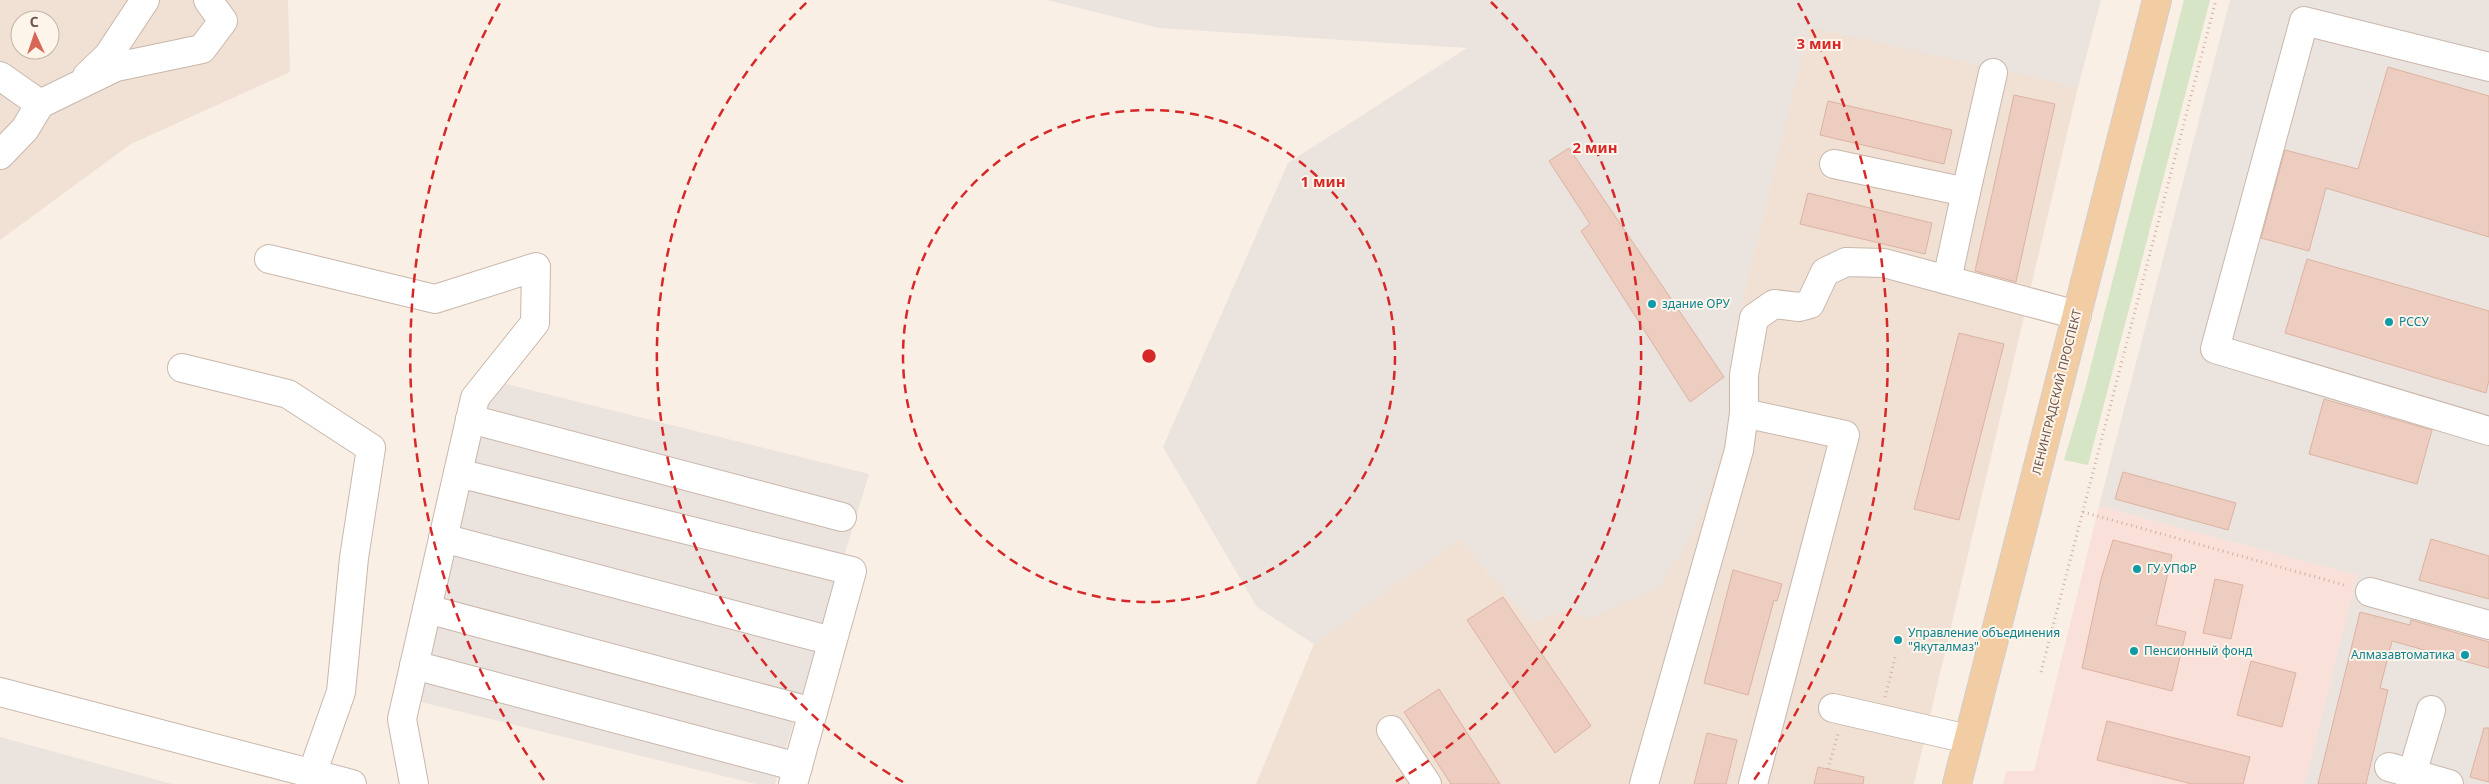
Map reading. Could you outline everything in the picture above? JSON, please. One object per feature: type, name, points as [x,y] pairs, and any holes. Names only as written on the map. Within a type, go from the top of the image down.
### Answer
[{"type":"main road","name":"ЛЕНИНГРАДСКИЙ ПРОСПЕКТ","points":[[1957,784],[2158,0]]},
{"type":"street","points":[[77,86],[108,56],[145,0]]},
{"type":"street","points":[[0,154],[25,129],[40,104],[116,68],[202,48],[223,21],[208,0]]},
{"type":"street","points":[[2489,67],[2304,21],[2215,349],[2489,431]]},
{"type":"street","points":[[1947,280],[1993,73]]},
{"type":"street","points":[[0,76],[40,104]]},
{"type":"street","points":[[1834,164],[1966,192]]},
{"type":"street","points":[[269,259],[435,299],[536,267],[536,323],[475,398],[470,419],[402,719],[414,784]]},
{"type":"street","points":[[1644,784],[1739,450],[1744,413],[1744,375],[1754,318],[1774,304],[1799,307],[1810,304],[1825,272],[1846,262],[1884,263],[2077,315]]},
{"type":"street","points":[[182,368],[288,394],[371,448],[354,558],[341,692],[312,774]]},
{"type":"street","points":[[1744,413],[1845,435],[1753,784]]},
{"type":"street","points":[[470,419],[842,517]]},
{"type":"street","points":[[414,665],[795,776],[852,571],[458,473]]},
{"type":"street","points":[[443,538],[832,641]]},
{"type":"street","points":[[2370,592],[2489,625]]},
{"type":"street","points":[[427,609],[813,712]]},
{"type":"street","points":[[0,692],[352,784]]},
{"type":"street","points":[[1838,710],[1968,740]]},
{"type":"street","points":[[2431,710],[2400,770],[2449,784]]},
{"type":"street","points":[[1391,730],[1427,784]]},
{"type":"path","points":[[2041,672],[2216,0]]},
{"type":"path","points":[[2083,512],[2370,592]]},
{"type":"path","points":[[1880,719],[1896,654]]},
{"type":"path","points":[[1828,769],[1838,710]]},
{"type":"shaded area","points":[[0,0],[288,0],[290,72],[131,144],[0,240]]},
{"type":"shaded area","points":[[1047,0],[2101,0],[2078,87],[1809,27],[1731,348],[1738,395],[1709,490],[1692,537],[1658,589],[1587,619],[1569,609],[1531,622],[1459,539],[1314,644],[1257,607],[1163,447],[1288,163],[1467,48],[1159,28]]},
{"type":"shaded area","points":[[2230,0],[2489,0],[2489,784],[2305,784],[2357,575],[2099,506]]},
{"type":"shaded area","points":[[1809,26],[2078,87],[1914,784],[1256,784],[1314,644],[1459,539],[1531,622],[1569,609],[1738,395],[1731,348]]},
{"type":"shaded area","points":[[494,381],[869,474],[775,784],[756,784],[413,700],[473,438]]},
{"type":"shaded area","points":[[2099,506],[2357,575],[2305,784],[2003,784],[2006,771],[2034,771]]},
{"type":"shaded area","points":[[0,737],[172,784],[0,784]]},
{"type":"green space","points":[[2184,0],[2210,0],[2088,465],[2064,460],[2085,389]]},
{"type":"building","points":[[2388,67],[2489,96],[2489,237],[2326,188],[2309,251],[2261,238],[2285,150],[2358,169]]},
{"type":"building","points":[[2014,95],[2055,104],[2016,282],[1975,271]]},
{"type":"building","points":[[1828,101],[1952,130],[1944,164],[1820,135]]},
{"type":"building","name":"здание ОРУ","points":[[1569,148],[1724,377],[1690,402],[1581,231],[1590,224],[1549,161]]},
{"type":"building","points":[[1808,193],[1932,223],[1925,254],[1800,224]]},
{"type":"building","name":"РССУ","points":[[2307,259],[2489,311],[2489,380],[2486,393],[2285,333]]},
{"type":"building","points":[[1959,333],[2004,344],[1959,520],[1914,509]]},
{"type":"building","points":[[2324,399],[2432,430],[2417,484],[2309,454]]},
{"type":"building","points":[[2123,472],[2236,503],[2228,530],[2115,499]]},
{"type":"building","points":[[2431,539],[2489,556],[2489,599],[2419,580]]},
{"type":"building","points":[[2113,540],[2172,555],[2156,625],[2186,632],[2172,691],[2082,668],[2101,579]]},
{"type":"building","points":[[1733,570],[1782,584],[1777,601],[1774,600],[1748,695],[1704,683]]},
{"type":"building","points":[[2215,579],[2243,585],[2231,639],[2203,633]]},
{"type":"building","points":[[1503,597],[1591,726],[1555,753],[1467,620]]},
{"type":"building","points":[[2360,612],[2410,625],[2411,620],[2489,642],[2489,668],[2392,641],[2380,688],[2388,690],[2366,784],[2318,784]]},
{"type":"building","points":[[2251,661],[2296,673],[2282,727],[2237,715]]},
{"type":"building","points":[[1439,689],[1500,784],[1451,784],[1404,712]]},
{"type":"building","points":[[2107,721],[2250,757],[2243,784],[2192,784],[2097,760]]},
{"type":"building","points":[[2484,728],[2489,728],[2489,782],[2470,777]]},
{"type":"building","points":[[1707,733],[1737,740],[1726,784],[1694,784]]},
{"type":"building","points":[[1818,767],[1864,777],[1863,784],[1814,784]]},
{"type":"place","name":"здание ОРУ","points":[[1652,304]]},
{"type":"place","name":"РССУ","points":[[2389,322]]},
{"type":"place","name":"ГУ УПФР","points":[[2137,569]]},
{"type":"place","name":"Управление объединения \"Якуталмаз\"","points":[[1898,640]]},
{"type":"place","name":"Пенсионный фонд","points":[[2134,651]]},
{"type":"place","name":"Алмазавтоматика","points":[[2465,655]]}]
